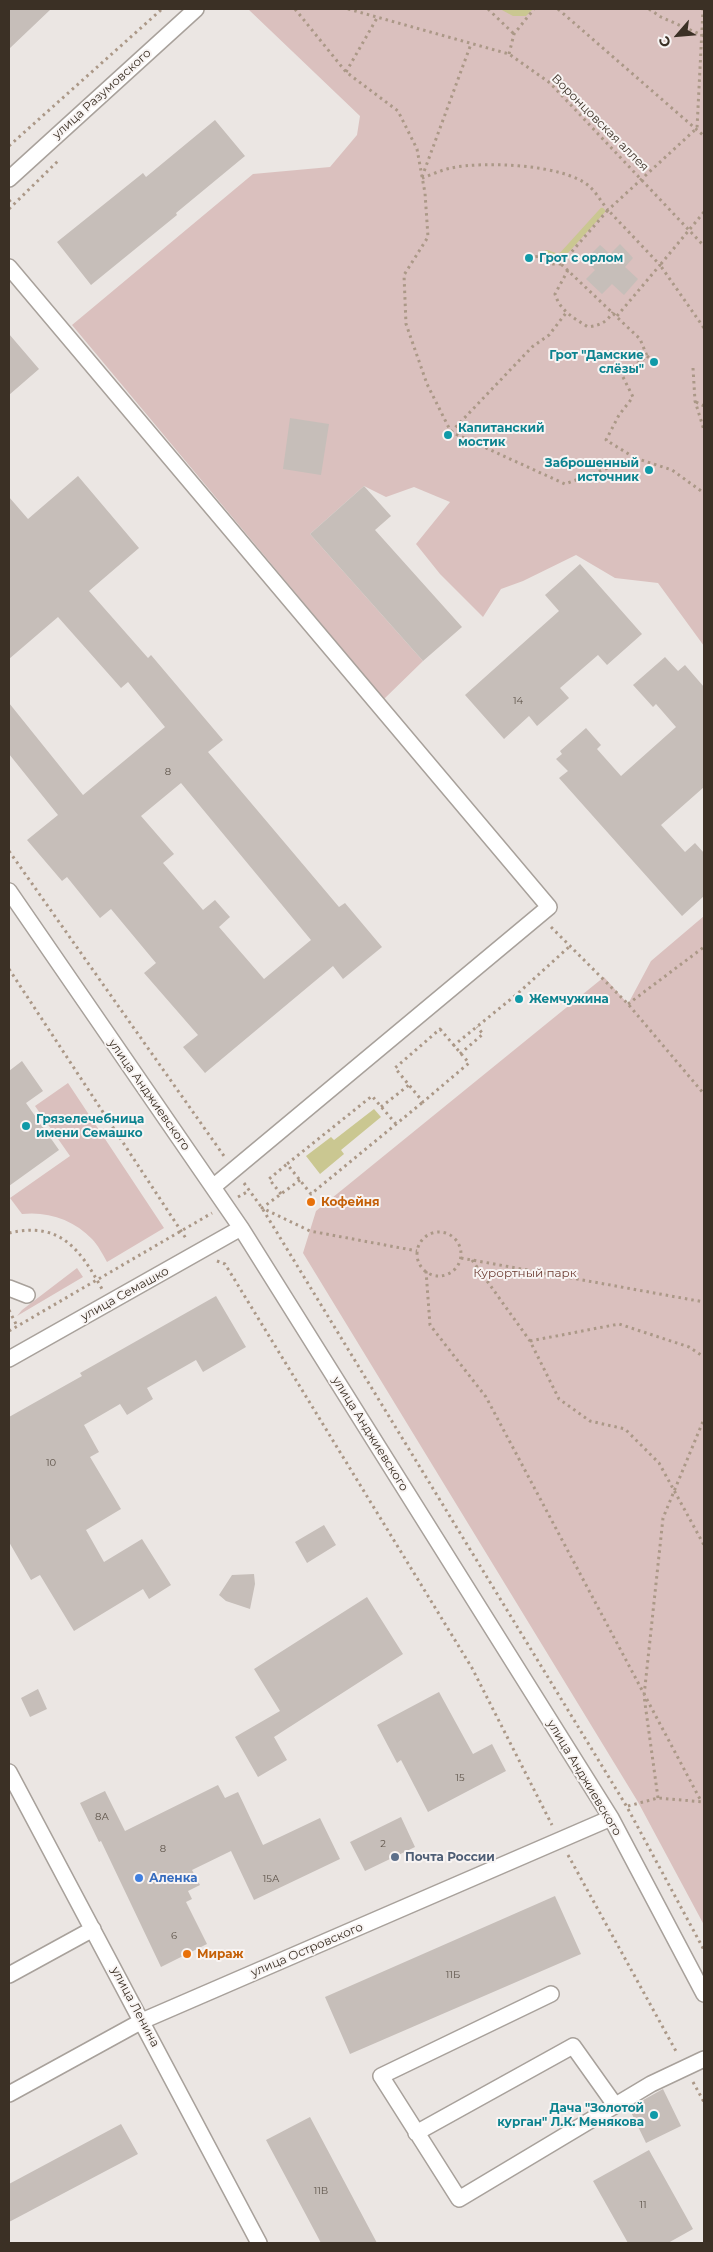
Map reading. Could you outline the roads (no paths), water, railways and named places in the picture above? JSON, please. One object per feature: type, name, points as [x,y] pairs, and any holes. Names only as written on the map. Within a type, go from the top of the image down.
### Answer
[{"type":"street","name":"улица Разумовского","points":[[9,179],[196,9]]},
{"type":"street","points":[[9,267],[544,911],[213,1187]]},
{"type":"street","name":"улица Анджиевского","points":[[9,891],[241,1228],[611,1818],[704,1994]]},
{"type":"street","name":"улица Семашко","points":[[9,1359],[241,1228]]},
{"type":"street","points":[[9,1288],[27,1294]]},
{"type":"street","name":"улица Ленина","points":[[9,1772],[259,2243]]},
{"type":"street","name":"улица Островского","points":[[9,2094],[142,2021],[611,1818]]},
{"type":"street","points":[[9,1975],[93,1929]]},
{"type":"street","points":[[551,1994],[381,2076],[459,2199],[614,2105],[651,2084],[704,2059]]},
{"type":"street","points":[[416,2133],[573,2046],[614,2105]]},
{"type":"waterway","points":[[547,253],[558,257],[563,254],[602,211]]},
{"type":"place","name":"Грот с орлом","points":[[529,258]]},
{"type":"place","name":"Грот \"Дамские слёзы\"","points":[[654,362]]},
{"type":"place","name":"Капитанский мостик","points":[[448,435]]},
{"type":"place","name":"Заброшенный источник","points":[[649,470]]},
{"type":"place","name":"Жемчужина","points":[[519,999]]},
{"type":"place","name":"Грязелечебница имени Семашко","points":[[26,1126]]},
{"type":"place","name":"Кофейня","points":[[311,1202]]},
{"type":"place","name":"Почта России","points":[[395,1857]]},
{"type":"place","name":"Аленка","points":[[139,1878]]},
{"type":"place","name":"Мираж","points":[[187,1954]]},
{"type":"place","name":"Дача \"Золотой курган\" Л.К. Менякова","points":[[654,2115]]},
{"type":"park label","name":"Курортный парк","points":[[525,1273]]}]
